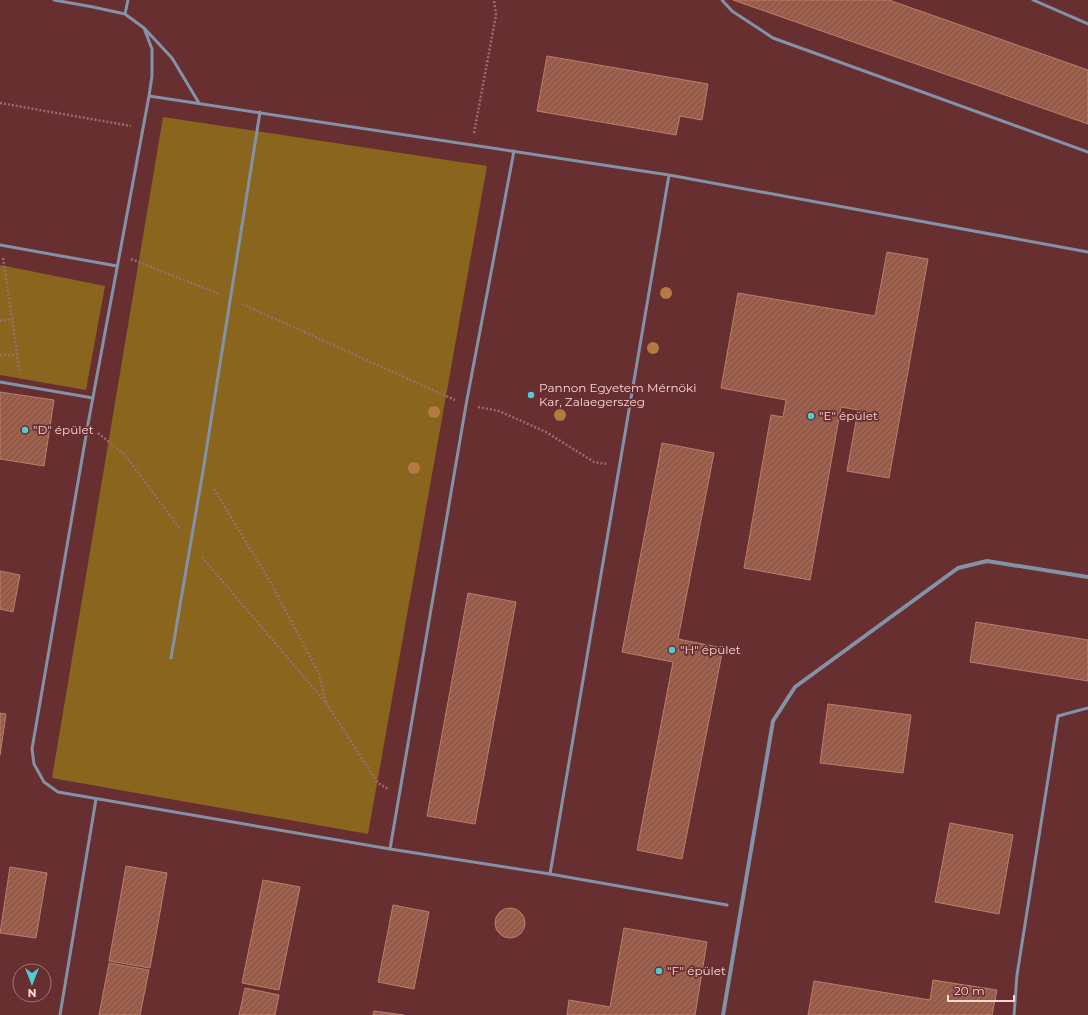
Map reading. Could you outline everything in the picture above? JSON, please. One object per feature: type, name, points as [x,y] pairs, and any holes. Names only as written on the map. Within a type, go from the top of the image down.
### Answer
[{"type":"street","points":[[723,1015],[773,721],[794,687],[958,568],[988,561],[1088,577]]},
{"type":"lane","points":[[54,0],[93,6],[125,14],[144,28],[172,58],[199,103]]},
{"type":"lane","points":[[125,14],[128,0]]},
{"type":"lane","points":[[722,0],[732,11],[773,38],[1088,152]]},
{"type":"lane","points":[[1033,0],[1088,24]]},
{"type":"lane","points":[[144,28],[152,49],[152,76],[149,96],[88,424],[32,749],[34,764],[44,782],[58,792],[96,799],[390,849],[550,874],[727,905]]},
{"type":"lane","points":[[149,96],[669,175],[1088,252]]},
{"type":"lane","points":[[171,658],[203,471],[260,112]]},
{"type":"lane","points":[[390,849],[466,405],[514,151]]},
{"type":"lane","points":[[550,874],[669,175]]},
{"type":"lane","points":[[1,245],[117,266]]},
{"type":"lane","points":[[0,382],[93,398]]},
{"type":"lane","points":[[1014,1015],[1017,975],[1058,716],[1088,708]]},
{"type":"lane","points":[[60,1015],[96,799]]},
{"type":"path","points":[[472,145],[496,15],[494,0]]},
{"type":"path","points":[[0,103],[143,128]]},
{"type":"path","points":[[1,245],[21,385]]},
{"type":"path","points":[[120,254],[230,299],[466,405],[499,411],[546,432],[594,462],[602,463]]},
{"type":"path","points":[[0,321],[11,319]]},
{"type":"path","points":[[0,355],[17,356]]},
{"type":"path","points":[[88,424],[124,454],[190,543],[326,703],[378,783]]},
{"type":"path","points":[[203,471],[270,583],[312,660],[319,674],[326,703]]},
{"type":"shaded area","points":[[163,117],[487,166],[368,834],[52,778]]},
{"type":"shaded area","points":[[0,265],[105,286],[86,390],[0,375]]},
{"type":"building","points":[[733,0],[889,0],[1088,70],[1088,124]]},
{"type":"building","points":[[547,56],[708,84],[702,120],[680,116],[676,135],[537,111]]},
{"type":"building","name":"\"E\" épület","points":[[887,252],[928,259],[889,478],[847,471],[858,410],[841,407],[810,580],[744,568],[771,415],[783,417],[786,400],[721,388],[738,293],[875,316]]},
{"type":"building","name":"\"D\" épület","points":[[0,392],[54,400],[44,466],[0,459]]},
{"type":"building","name":"\"H\" épület","points":[[662,443],[714,453],[678,639],[723,648],[682,859],[637,850],[673,662],[622,652]]},
{"type":"building","points":[[0,571],[20,575],[13,612],[0,609]]},
{"type":"building","points":[[468,593],[516,602],[475,824],[427,816]]},
{"type":"building","points":[[976,622],[1088,640],[1088,681],[970,662]]},
{"type":"building","points":[[828,704],[911,715],[903,773],[820,763]]},
{"type":"building","points":[[0,713],[6,714],[0,755]]},
{"type":"building","points":[[950,823],[1013,835],[999,914],[935,902]]},
{"type":"building","points":[[126,866],[167,873],[150,968],[109,961]]},
{"type":"building","points":[[10,867],[47,873],[36,938],[0,933]]},
{"type":"building","points":[[263,880],[300,887],[279,990],[242,983]]},
{"type":"building","points":[[393,905],[429,912],[414,989],[378,982]]},
{"type":"building","points":[[510,908],[521,912],[525,923],[521,934],[510,938],[499,934],[495,923],[499,912]]},
{"type":"building","name":"\"F\" épület","points":[[624,928],[707,942],[695,1015],[567,1015],[569,1000],[610,1007]]},
{"type":"building","points":[[109,963],[149,970],[140,1015],[99,1015]]},
{"type":"building","points":[[933,980],[997,990],[992,1015],[808,1015],[814,981],[930,1000]]},
{"type":"building","points":[[245,988],[279,995],[275,1015],[239,1015]]},
{"type":"building","points":[[374,1011],[404,1015],[373,1015]]},
{"type":"place","name":"Pannon Egyetem Mérnöki Kar, Zalaegerszeg","points":[[531,395]]},
{"type":"place","name":"\"E\" épület","points":[[811,416]]},
{"type":"place","name":"\"D\" épület","points":[[25,430]]},
{"type":"place","name":"\"H\" épület","points":[[672,650]]},
{"type":"place","name":"\"F\" épület","points":[[659,971]]}]
